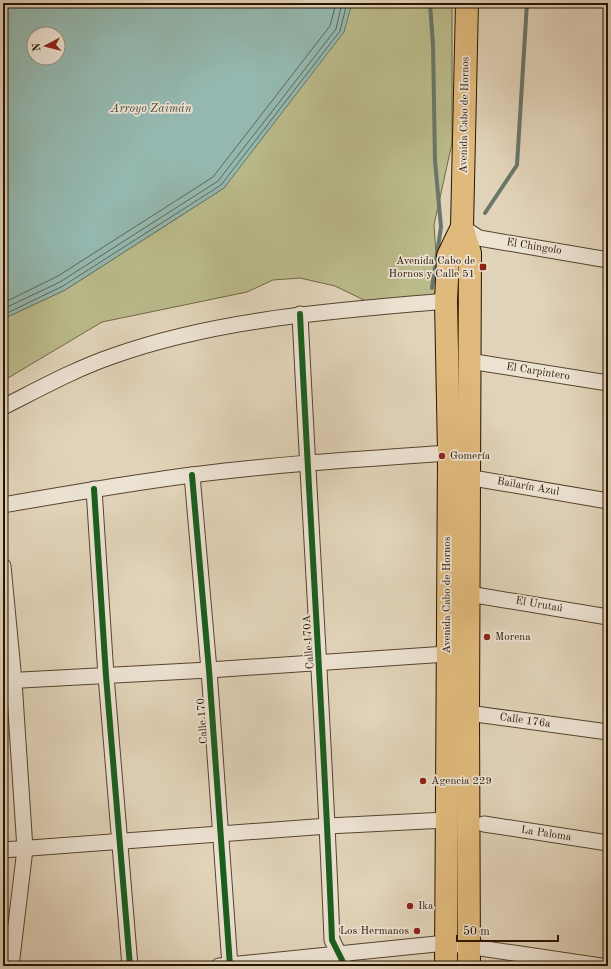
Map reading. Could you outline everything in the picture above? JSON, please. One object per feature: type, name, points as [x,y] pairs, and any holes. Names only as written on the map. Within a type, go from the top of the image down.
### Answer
[{"type":"main road","name":"Avenida Cabo de Hornos","points":[[467,3],[462,227],[470,253],[468,713],[470,956]]},
{"type":"main road","name":"Avenida Cabo de Hornos","points":[[446,966],[448,464],[446,301],[448,256],[462,227]]},
{"type":"street","name":"El Chingolo","points":[[462,227],[479,238],[608,260]]},
{"type":"street","points":[[3,407],[67,375],[112,356],[161,342],[230,326],[300,314],[446,301]]},
{"type":"street","name":"Calle 170A","points":[[300,314],[307,463],[320,662],[332,940],[342,960]]},
{"type":"street","name":"El Carpintero","points":[[469,361],[608,383]]},
{"type":"street","name":"Bailarín Azul","points":[[3,505],[94,489],[192,475],[307,463],[448,464],[470,478],[608,501]]},
{"type":"street","name":"Calle 170","points":[[192,475],[222,835],[226,966]]},
{"type":"street","points":[[94,489],[106,676],[130,966]]},
{"type":"street","points":[[3,566],[8,681],[25,849],[11,966]]},
{"type":"street","name":"El Urutaú","points":[[469,594],[608,617]]},
{"type":"street","points":[[8,681],[209,670],[447,654]]},
{"type":"street","name":"Calle 176a","points":[[447,702],[463,704],[468,713],[608,732]]},
{"type":"street","points":[[3,850],[328,826],[446,820]]},
{"type":"street","name":"La Paloma","points":[[484,824],[608,843]]},
{"type":"street","points":[[226,966],[342,960],[446,943],[470,956],[601,966]]},
{"type":"green space","points":[[350,3],[452,3],[452,143],[434,225],[439,294],[370,303],[335,286],[300,278],[273,280],[247,292],[102,322],[3,381],[3,319],[65,290],[224,188]]},
{"type":"water","name":"Arroyo Zaimán","points":[[3,3],[352,3],[344,32],[224,188],[65,290],[3,319]]},
{"type":"waterway","points":[[430,3],[433,45],[435,161],[441,227],[432,288]]},
{"type":"waterway","points":[[485,213],[517,165],[527,3]]},
{"type":"cycle path","points":[[300,314],[332,940],[345,966]]},
{"type":"cycle path","points":[[192,475],[209,670],[230,966]]},
{"type":"cycle path","points":[[94,489],[106,676],[130,966]]},
{"type":"place","name":"Avenida Cabo de Hornos y Calle 51","points":[[483,267]]},
{"type":"place","name":"Gomería","points":[[442,456]]},
{"type":"place","name":"Morena","points":[[487,637]]},
{"type":"place","name":"Agencia 229","points":[[423,781]]},
{"type":"place","name":"Ika","points":[[410,906]]},
{"type":"place","name":"Los Hermanos","points":[[417,931]]}]
